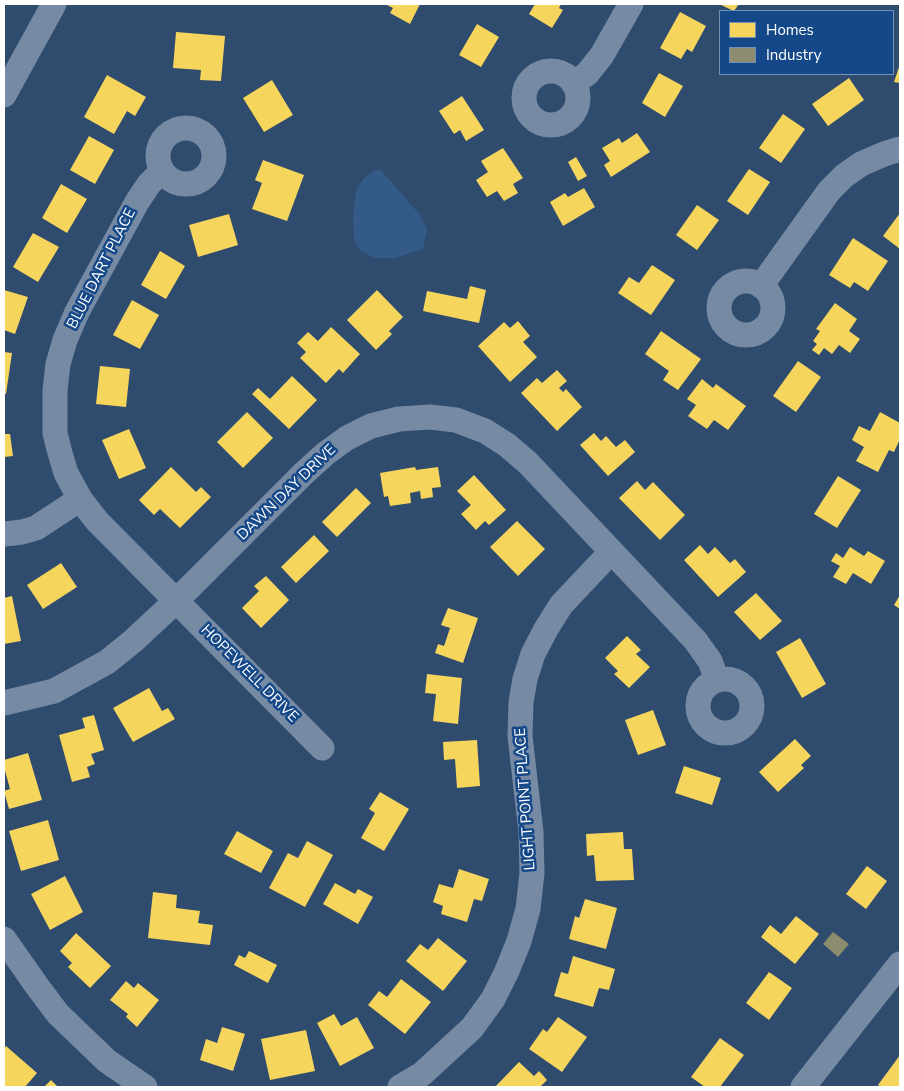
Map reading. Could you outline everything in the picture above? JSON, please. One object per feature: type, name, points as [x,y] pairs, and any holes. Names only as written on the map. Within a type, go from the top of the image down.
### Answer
[{"type":"street","points":[[4,95],[54,4]]},
{"type":"street","points":[[573,83],[587,74],[602,55],[630,4]]},
{"type":"street","points":[[761,286],[829,191],[844,176],[861,164],[900,149]]},
{"type":"street","name":"BLUE DART PLACE","points":[[162,171],[149,184],[137,202],[82,304],[65,340],[58,364],[54,406],[60,453],[66,473],[80,499],[96,521],[176,601]]},
{"type":"street","name":"DAWN DAY DRIVE","points":[[4,703],[54,691],[114,657],[176,601],[325,454],[347,438],[371,426],[399,418],[430,417],[456,420],[485,431],[508,445],[528,463],[695,640],[710,661],[717,680]]},
{"type":"street","points":[[4,534],[36,528],[80,499]]},
{"type":"street","name":"LIGHT POINT PLACE","points":[[400,1087],[422,1074],[472,1028],[493,999],[519,941],[528,909],[532,873],[531,832],[520,736],[521,702],[525,678],[541,637],[561,605],[611,552]]},
{"type":"street","name":"HOPEWELL DRIVE","points":[[176,601],[322,748]]},
{"type":"street","points":[[4,939],[36,986],[72,1028],[106,1061],[144,1087]]},
{"type":"street","points":[[803,1087],[900,964]]},
{"type":"water","points":[[380,169],[421,216],[427,230],[423,249],[395,258],[374,258],[360,250],[354,240],[353,216],[356,191],[363,179],[373,171]]},
{"type":"building: Homes","points":[[385,4],[420,4],[410,24],[390,13],[393,8]]},
{"type":"building: Homes","points":[[535,4],[561,4],[559,8],[563,10],[552,28],[529,14]]},
{"type":"building: Homes","points":[[719,4],[739,4],[735,10]]},
{"type":"building: Homes","points":[[680,12],[706,26],[692,52],[687,49],[681,59],[660,48]]},
{"type":"building: Homes","points":[[477,24],[499,37],[481,67],[459,55]]},
{"type":"building: Homes","points":[[176,32],[225,36],[221,81],[200,80],[201,70],[173,68]]},
{"type":"building: Homes","points":[[900,64],[900,83],[894,82]]},
{"type":"building: Homes","points":[[659,73],[683,86],[665,117],[642,103]]},
{"type":"building: Homes","points":[[107,75],[146,97],[135,116],[127,111],[114,134],[84,117]]},
{"type":"building: Homes","points":[[849,78],[864,100],[828,126],[812,104]]},
{"type":"building: Homes","points":[[272,80],[293,115],[264,132],[243,98]]},
{"type":"building: Homes","points":[[462,96],[484,130],[466,141],[460,130],[454,134],[439,111]]},
{"type":"building: Homes","points":[[783,114],[805,129],[781,163],[759,148]]},
{"type":"building: Homes","points":[[637,133],[650,152],[611,177],[604,165],[610,161],[602,148],[619,138],[622,143]]},
{"type":"building: Homes","points":[[89,136],[114,150],[95,184],[70,170]]},
{"type":"building: Homes","points":[[503,148],[523,178],[513,184],[518,193],[504,201],[497,191],[487,197],[476,180],[488,172],[481,161]]},
{"type":"building: Homes","points":[[576,157],[587,176],[578,181],[568,162]]},
{"type":"building: Homes","points":[[263,160],[304,175],[287,221],[252,209],[262,183],[255,180]]},
{"type":"building: Homes","points":[[749,169],[770,182],[748,215],[727,201]]},
{"type":"building: Homes","points":[[61,184],[87,199],[67,233],[42,218]]},
{"type":"building: Homes","points":[[584,188],[595,207],[563,226],[550,202],[565,193],[568,197]]},
{"type":"building: Homes","points":[[697,205],[719,220],[697,250],[676,235]]},
{"type":"building: Homes","points":[[900,213],[900,249],[883,236]]},
{"type":"building: Homes","points":[[229,214],[238,245],[198,257],[189,225]]},
{"type":"building: Homes","points":[[33,233],[59,247],[38,282],[13,267]]},
{"type":"building: Homes","points":[[853,238],[888,261],[868,291],[854,282],[850,288],[829,275]]},
{"type":"building: Homes","points":[[160,251],[185,266],[166,299],[141,285]]},
{"type":"building: Homes","points":[[652,265],[675,280],[651,315],[618,293],[629,277],[639,283]]},
{"type":"building: Homes","points":[[470,286],[486,290],[479,323],[423,311],[427,291],[467,299]]},
{"type":"building: Homes","points":[[4,290],[28,297],[15,334],[4,330]]},
{"type":"building: Homes","points":[[377,290],[403,317],[389,331],[392,334],[376,350],[347,320]]},
{"type":"building: Homes","points":[[132,300],[159,315],[140,349],[113,335]]},
{"type":"building: Homes","points":[[835,303],[857,319],[849,331],[860,339],[850,353],[839,345],[832,354],[824,348],[819,355],[812,350],[817,344],[813,341],[820,331],[816,329]]},
{"type":"building: Homes","points":[[518,321],[530,336],[523,342],[537,357],[510,382],[478,346],[504,322],[510,328]]},
{"type":"building: Homes","points":[[331,327],[360,354],[343,373],[339,369],[326,383],[300,358],[306,352],[297,343],[308,332],[318,341]]},
{"type":"building: Homes","points":[[661,331],[701,359],[678,390],[663,380],[669,371],[645,354]]},
{"type":"building: Homes","points":[[4,352],[12,353],[6,394],[4,393]]},
{"type":"building: Homes","points":[[798,361],[821,377],[796,412],[773,396]]},
{"type":"building: Homes","points":[[100,366],[130,369],[126,407],[96,404]]},
{"type":"building: Homes","points":[[557,370],[567,381],[559,388],[563,392],[566,389],[582,407],[557,431],[521,393],[537,378],[542,383]]},
{"type":"building: Homes","points":[[292,376],[317,400],[289,429],[252,394],[258,388],[270,399]]},
{"type":"building: Homes","points":[[702,379],[713,388],[716,384],[746,406],[728,430],[714,420],[707,429],[688,416],[696,405],[687,399]]},
{"type":"building: Homes","points":[[247,412],[273,438],[243,468],[217,442]]},
{"type":"building: Homes","points":[[880,412],[900,423],[900,439],[894,452],[889,450],[878,472],[856,461],[864,447],[852,440],[859,426],[870,431]]},
{"type":"building: Homes","points":[[129,429],[146,468],[119,479],[102,440]]},
{"type":"building: Homes","points":[[594,433],[601,441],[606,436],[616,447],[625,440],[635,452],[608,476],[580,445]]},
{"type":"building: Homes","points":[[4,434],[10,434],[13,456],[4,457]]},
{"type":"building: Homes","points":[[171,467],[196,492],[201,487],[211,497],[180,528],[160,509],[154,515],[139,500]]},
{"type":"building: Homes","points":[[415,467],[416,470],[438,467],[441,487],[432,488],[433,497],[421,499],[420,491],[410,493],[411,503],[390,506],[388,496],[384,497],[380,473]]},
{"type":"building: Homes","points":[[474,475],[506,510],[489,525],[485,521],[476,530],[461,514],[471,505],[457,491]]},
{"type":"building: Homes","points":[[838,476],[861,490],[837,528],[814,514]]},
{"type":"building: Homes","points":[[637,481],[645,490],[653,482],[685,515],[660,540],[619,498]]},
{"type":"building: Homes","points":[[356,488],[371,503],[337,537],[322,522]]},
{"type":"building: Homes","points":[[517,521],[545,549],[518,576],[490,547]]},
{"type":"building: Homes","points":[[314,535],[329,551],[296,583],[281,567]]},
{"type":"building: Homes","points":[[700,545],[708,554],[715,547],[730,563],[735,559],[746,572],[718,597],[684,560]]},
{"type":"building: Homes","points":[[850,547],[864,556],[868,551],[885,561],[871,584],[853,573],[846,584],[833,577],[840,566],[831,561],[836,553],[843,558]]},
{"type":"building: Homes","points":[[61,563],[77,587],[43,609],[27,585]]},
{"type":"building: Homes","points":[[266,576],[289,600],[261,628],[242,608],[259,591],[254,586]]},
{"type":"building: Homes","points":[[756,593],[782,621],[760,640],[734,612]]},
{"type":"building: Homes","points":[[900,595],[900,609],[894,605]]},
{"type":"building: Homes","points":[[12,596],[21,641],[4,644],[4,598]]},
{"type":"building: Homes","points":[[448,608],[478,618],[463,663],[435,653],[438,644],[444,646],[450,628],[441,625]]},
{"type":"building: Homes","points":[[627,636],[641,650],[636,654],[650,667],[629,688],[614,674],[618,671],[605,658]]},
{"type":"building: Homes","points":[[800,638],[826,684],[802,698],[776,652]]},
{"type":"building: Homes","points":[[427,674],[462,678],[458,724],[433,721],[436,694],[425,693]]},
{"type":"building: Homes","points":[[149,688],[162,711],[168,708],[175,719],[133,742],[113,708]]},
{"type":"building: Homes","points":[[653,710],[666,745],[638,755],[625,720]]},
{"type":"building: Homes","points":[[94,715],[104,750],[91,754],[95,764],[87,767],[90,777],[72,782],[59,735],[85,728],[82,718]]},
{"type":"building: Homes","points":[[795,739],[811,756],[801,765],[804,768],[778,792],[759,772]]},
{"type":"building: Homes","points":[[477,740],[480,786],[457,788],[455,759],[444,760],[443,742]]},
{"type":"building: Homes","points":[[28,753],[42,800],[9,809],[4,791],[10,789],[4,760]]},
{"type":"building: Homes","points":[[684,766],[721,778],[712,805],[675,793]]},
{"type":"building: Homes","points":[[380,792],[409,809],[384,851],[361,838],[375,813],[369,809]]},
{"type":"building: Homes","points":[[48,820],[59,860],[21,871],[9,831]]},
{"type":"building: Homes","points":[[237,831],[273,851],[261,873],[224,854]]},
{"type":"building: Homes","points":[[623,832],[624,849],[632,849],[634,880],[596,881],[594,855],[587,856],[586,834]]},
{"type":"building: Homes","points":[[307,841],[333,855],[305,907],[269,888],[288,853],[298,858]]},
{"type":"building: Homes","points":[[867,866],[887,881],[866,909],[846,894]]},
{"type":"building: Homes","points":[[459,869],[489,879],[482,901],[474,899],[467,922],[441,914],[443,906],[433,902],[439,884],[453,888]]},
{"type":"building: Homes","points":[[65,876],[83,912],[50,930],[31,894]]},
{"type":"building: Homes","points":[[335,883],[355,894],[358,889],[373,897],[358,924],[323,904]]},
{"type":"building: Homes","points":[[153,892],[177,895],[176,908],[200,911],[198,923],[213,925],[210,945],[148,938]]},
{"type":"building: Homes","points":[[585,899],[617,908],[606,949],[569,939],[575,916],[579,918]]},
{"type":"building: Homes","points":[[796,916],[819,934],[795,964],[761,937],[770,925],[781,934]]},
{"type":"building: Homes","points":[[76,933],[111,966],[90,988],[68,967],[72,963],[60,951]]},
{"type":"building: Homes","points":[[438,938],[467,961],[443,991],[406,961],[420,944],[428,950]]},
{"type":"building: Homes","points":[[249,951],[277,965],[268,983],[234,965],[239,955],[245,958]]},
{"type":"building: Homes","points":[[573,956],[615,969],[609,990],[599,988],[593,1007],[554,996],[561,972],[568,974]]},
{"type":"building: Homes","points":[[769,972],[792,988],[769,1020],[746,1003]]},
{"type":"building: Homes","points":[[401,979],[431,1002],[405,1034],[368,1005],[379,991],[387,997]]},
{"type":"building: Homes","points":[[126,981],[134,988],[138,983],[159,1000],[137,1027],[126,1017],[128,1014],[110,1000]]},
{"type":"building: Homes","points":[[334,1014],[341,1026],[357,1017],[374,1048],[340,1066],[317,1023]]},
{"type":"building: Homes","points":[[558,1017],[587,1037],[562,1072],[529,1049],[543,1029],[547,1032]]},
{"type":"building: Homes","points":[[222,1027],[245,1034],[233,1071],[200,1060],[206,1039],[217,1043]]},
{"type":"building: Homes","points":[[306,1030],[315,1071],[270,1080],[261,1039]]},
{"type":"building: Homes","points":[[720,1038],[744,1055],[720,1087],[705,1087],[691,1077]]},
{"type":"building: Homes","points":[[6,1046],[37,1073],[25,1087],[4,1087],[4,1049]]},
{"type":"building: Homes","points":[[900,1055],[900,1087],[881,1087],[878,1085]]},
{"type":"building: Homes","points":[[519,1062],[534,1076],[539,1071],[547,1080],[541,1086],[543,1087],[495,1087]]},
{"type":"building: Homes","points":[[51,1080],[58,1087],[44,1087]]},
{"type":"building: Industry","points":[[833,932],[849,944],[838,957],[823,944]]}]
